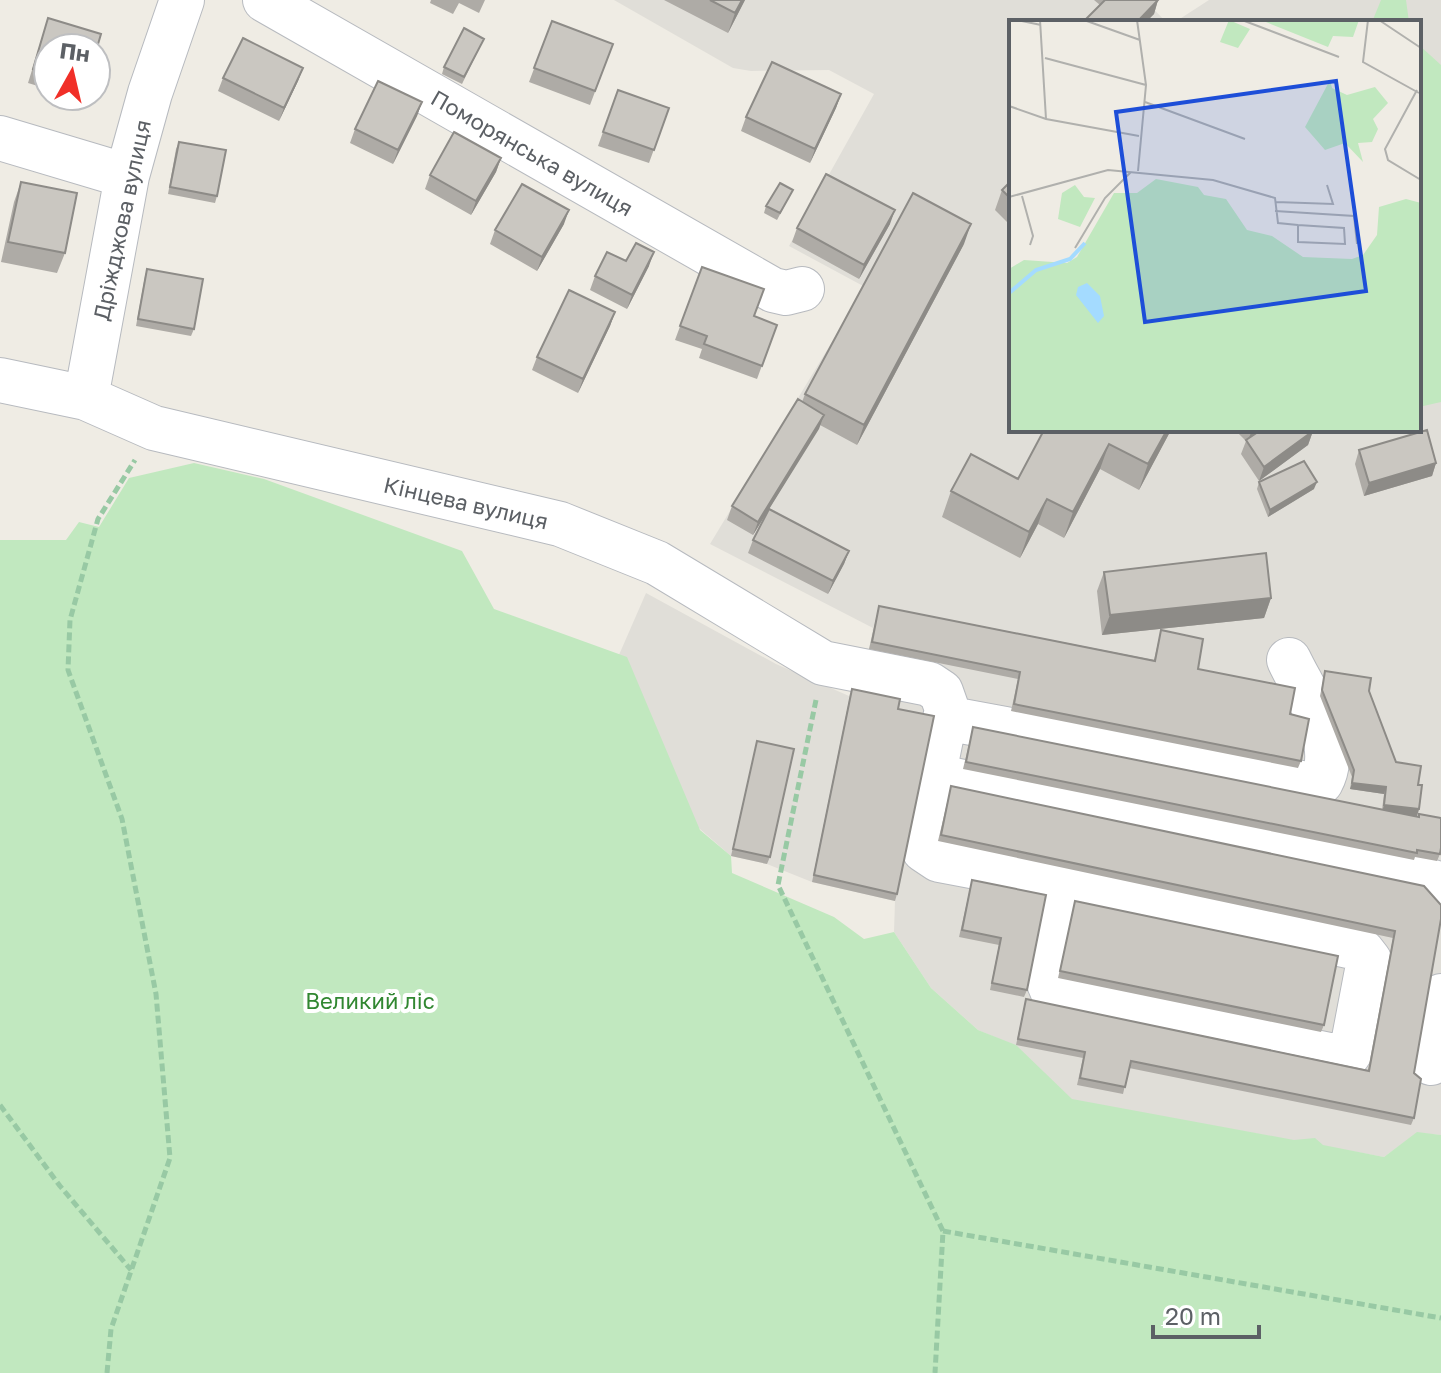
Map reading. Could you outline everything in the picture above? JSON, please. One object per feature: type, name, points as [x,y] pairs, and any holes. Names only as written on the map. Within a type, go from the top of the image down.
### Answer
[{"type":"street","name":"Дріжджова вулиця","points":[[86,398],[127,176],[150,93],[182,0]]},
{"type":"street","name":"Поморянська вулиця","points":[[265,0],[773,290],[786,293],[802,289]]},
{"type":"street","points":[[0,138],[127,176]]},
{"type":"street","name":"Кінцева вулиця","points":[[0,380],[86,398],[154,428],[560,524],[657,563],[823,663],[929,684],[941,692],[947,709],[945,718]]},
{"type":"street","name":"Кінцева вулиця","points":[[0,405],[41,394],[86,398]]},
{"type":"street","points":[[1067,884],[1049,983],[1054,995],[1065,1000],[1339,1057],[1348,1055],[1352,1049],[1369,960],[1362,951],[1067,884],[939,860],[924,850],[921,838],[945,718],[1312,785],[1321,782],[1328,763],[1322,729],[1289,660]]},
{"type":"street","points":[[935,776],[1433,882],[1441,887]]},
{"type":"street","points":[[1431,1063],[1441,996]]},
{"type":"path","points":[[107,1373],[111,1329],[170,1158],[156,994],[122,819],[68,670],[70,620],[98,519],[154,428]]},
{"type":"path","points":[[823,663],[778,885],[943,1231],[935,1373]]},
{"type":"path","points":[[0,1105],[60,1186],[132,1270]]},
{"type":"path","points":[[943,1231],[1441,1318]]},
{"type":"shaded area","points":[[614,0],[1145,0],[1164,20],[1009,20],[1009,432],[1421,432],[1421,20],[1178,20],[1209,0],[1441,0],[1441,1135],[1417,1133],[1384,1157],[1072,1100],[1016,1046],[978,1030],[931,988],[894,932],[895,901],[812,882],[767,864],[731,856],[654,789],[615,664],[646,593],[776,664],[849,696],[869,649],[873,628],[710,544],[865,287],[789,246],[874,94],[829,70],[751,71],[733,68]]},
{"type":"green space","points":[[1381,0],[1406,0],[1409,20],[1373,20]]},
{"type":"green space","points":[[1421,47],[1441,65],[1441,402],[1421,407]]},
{"type":"green space","name":"Великий ліс","points":[[194,463],[264,479],[462,551],[494,609],[627,657],[700,830],[731,856],[732,873],[834,917],[864,939],[894,932],[931,988],[978,1030],[1016,1045],[1072,1099],[1294,1140],[1315,1138],[1323,1145],[1384,1157],[1417,1132],[1441,1135],[1441,1373],[0,1373],[0,540],[66,540],[79,522],[99,527],[129,478]]},
{"type":"building","points":[[710,0],[742,0],[735,13]]},
{"type":"building","points":[[1105,0],[1158,0],[1139,20],[1085,20]]},
{"type":"building","points":[[48,18],[94,32],[44,32]]},
{"type":"building","points":[[552,21],[613,44],[595,91],[534,68]]},
{"type":"building","points":[[464,28],[484,39],[464,77],[444,67]]},
{"type":"building","points":[[243,38],[303,68],[284,108],[223,78]]},
{"type":"building","points":[[772,62],[841,94],[815,149],[746,117]]},
{"type":"building","points":[[378,81],[422,102],[398,150],[355,129]]},
{"type":"building","points":[[618,90],[669,108],[654,150],[603,132]]},
{"type":"building","points":[[454,132],[501,158],[476,201],[430,175]]},
{"type":"building","points":[[179,142],[226,150],[217,196],[170,187]]},
{"type":"building","points":[[826,174],[895,210],[864,265],[797,228]]},
{"type":"building","points":[[21,182],[77,193],[65,253],[8,242]]},
{"type":"building","points":[[780,183],[793,190],[780,213],[766,206]]},
{"type":"building","points":[[1009,183],[1009,197],[1002,190]]},
{"type":"building","points":[[522,184],[569,210],[542,257],[495,230]]},
{"type":"building","points":[[913,193],[971,224],[864,425],[805,394]]},
{"type":"building","points":[[636,243],[654,252],[632,295],[595,276],[607,252],[626,261]]},
{"type":"building","points":[[702,267],[764,289],[754,316],[777,325],[762,366],[704,344],[707,336],[680,326]]},
{"type":"building","points":[[147,269],[203,279],[194,329],[138,319]]},
{"type":"building","points":[[569,290],[615,312],[583,379],[537,357]]},
{"type":"building","points":[[798,399],[824,415],[758,522],[732,506]]},
{"type":"building","points":[[1427,430],[1436,463],[1369,483],[1359,450]]},
{"type":"building","points":[[1043,432],[1166,432],[1148,464],[1109,444],[1073,512],[1047,499],[1029,532],[951,491],[971,454],[1018,479]]},
{"type":"building","points":[[1258,432],[1312,432],[1264,467],[1246,440]]},
{"type":"building","points":[[1304,461],[1317,482],[1270,510],[1259,482]]},
{"type":"building","points":[[769,509],[849,551],[833,581],[753,540]]},
{"type":"building","points":[[1266,553],[1271,598],[1110,615],[1104,572]]},
{"type":"building","points":[[879,606],[1155,661],[1161,630],[1203,639],[1198,669],[1295,688],[1290,714],[1309,719],[1301,761],[1014,704],[1020,672],[872,642]]},
{"type":"building","points":[[1325,671],[1371,678],[1369,691],[1396,762],[1421,766],[1419,809],[1384,805],[1386,787],[1352,783],[1354,770],[1322,690]]},
{"type":"building","points":[[852,689],[900,699],[898,709],[934,716],[897,894],[814,875]]},
{"type":"building","points":[[973,727],[1419,817],[1419,814],[1441,818],[1440,854],[1417,850],[1417,853],[966,762]]},
{"type":"building","points":[[757,741],[794,749],[770,857],[733,849]]},
{"type":"building","points":[[951,786],[1424,886],[1441,905],[1441,919],[1414,1073],[1421,1079],[1414,1118],[1131,1061],[1125,1087],[1080,1078],[1085,1052],[1018,1039],[1026,999],[1369,1071],[1395,931],[941,835]]},
{"type":"building","points":[[972,880],[1046,895],[1027,990],[992,983],[1001,938],[962,930]]},
{"type":"building","points":[[1075,901],[1338,956],[1324,1025],[1060,971]]}]
